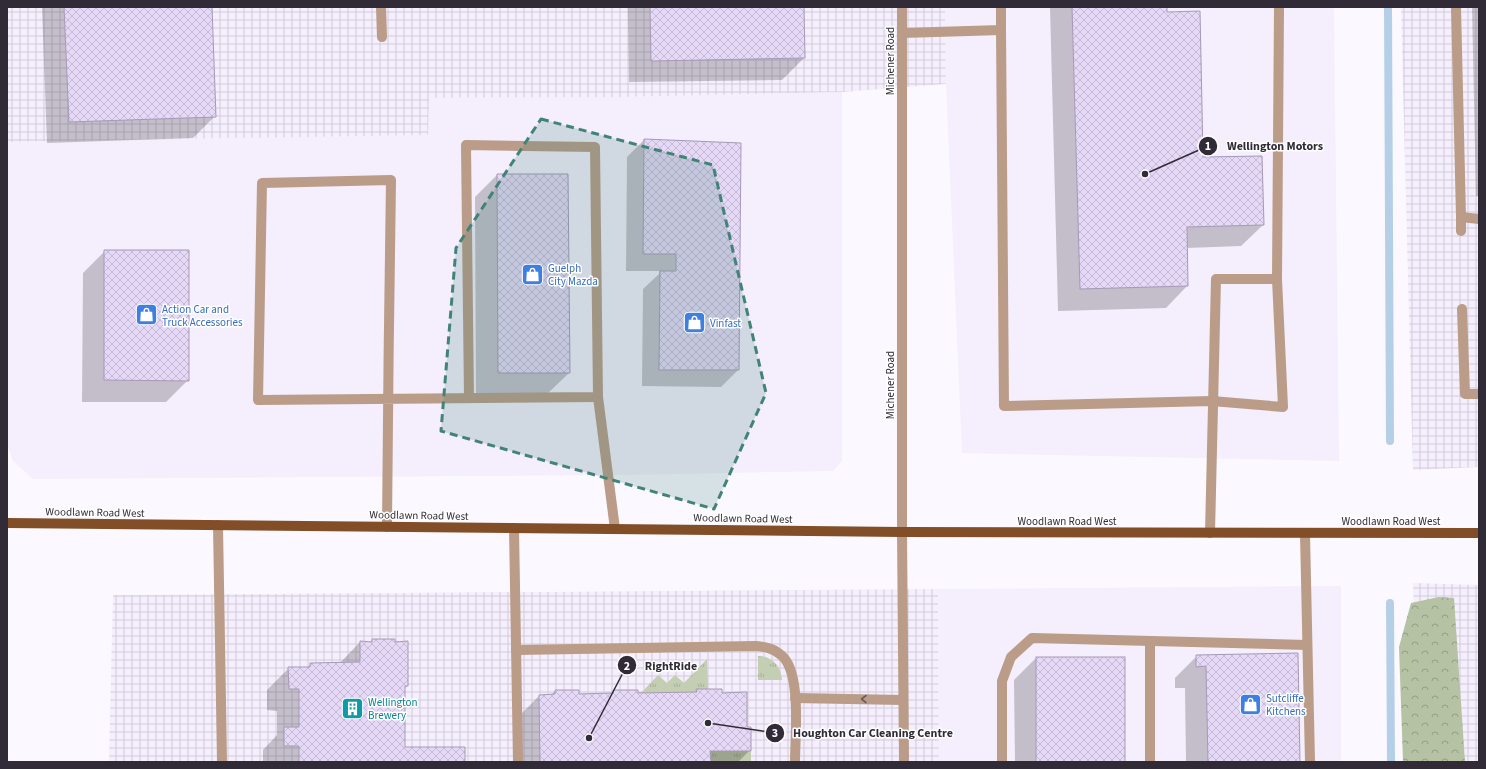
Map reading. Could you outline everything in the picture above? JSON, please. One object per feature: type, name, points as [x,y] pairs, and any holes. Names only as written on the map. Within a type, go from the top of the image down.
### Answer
[{"type":"main road","name":"Woodlawn Road West","points":[[7,523],[902,532],[1305,534],[1479,533]]},
{"type":"street","points":[[381,7],[382,36]]},
{"type":"street","name":"Michener Road","points":[[902,7],[902,532],[904,762]]},
{"type":"street","points":[[1001,7],[1004,406],[1212,401],[1282,407],[1277,279],[1279,7]]},
{"type":"street","points":[[1456,7],[1461,231]]},
{"type":"street","points":[[902,33],[1001,30]]},
{"type":"street","points":[[469,398],[466,145],[595,147],[598,397],[615,529]]},
{"type":"street","points":[[387,527],[388,399],[391,180],[262,183],[258,400],[388,399],[598,397]]},
{"type":"street","points":[[1461,218],[1479,219]]},
{"type":"street","points":[[1210,533],[1216,279],[1277,279]]},
{"type":"street","points":[[1462,309],[1466,394],[1479,394]]},
{"type":"street","points":[[218,525],[222,762]]},
{"type":"street","points":[[514,528],[518,762]]},
{"type":"street","points":[[1305,534],[1310,762]]},
{"type":"street","points":[[1002,762],[1002,681],[1011,657],[1032,638],[1307,645]]},
{"type":"street","points":[[1150,641],[1150,762]]},
{"type":"street","points":[[516,650],[756,646],[770,648],[782,655],[790,666],[794,680],[795,762]]},
{"type":"street","points":[[795,698],[903,700]]},
{"type":"highlighted area","points":[[541,119],[713,165],[766,393],[714,509],[441,431],[456,248]]},
{"type":"shaded area","points":[[7,7],[945,7],[946,84],[842,92],[623,97],[429,98],[428,135],[7,142]]},
{"type":"shaded area","points":[[945,7],[1334,7],[1339,461],[962,453],[946,84]]},
{"type":"shaded area","points":[[1401,7],[1479,7],[1479,467],[1413,470]]},
{"type":"shaded area","points":[[842,92],[842,461],[833,471],[624,475],[33,479],[13,461],[7,444],[7,142],[428,135],[428,98],[623,97]]},
{"type":"shaded area","points":[[1413,583],[1479,585],[1479,762],[1418,762]]},
{"type":"shaded area","points":[[1341,586],[1341,762],[939,762],[938,589]]},
{"type":"shaded area","points":[[938,589],[939,762],[109,762],[113,595]]},
{"type":"green space","points":[[1439,597],[1454,598],[1465,762],[1403,762],[1399,647],[1411,603]]},
{"type":"green space","points":[[758,656],[768,658],[778,666],[782,680],[758,680]]},
{"type":"green space","points":[[707,659],[708,689],[697,689],[697,692],[641,693],[658,675],[667,683],[675,675],[684,683]]},
{"type":"green space","points":[[710,751],[751,751],[751,762],[711,762]]},
{"type":"building","points":[[64,7],[212,7],[216,117],[69,122]]},
{"type":"building","points":[[650,7],[804,7],[805,58],[651,61]]},
{"type":"building","points":[[1072,7],[1167,7],[1167,12],[1200,11],[1203,157],[1262,156],[1264,225],[1187,227],[1188,286],[1080,289]]},
{"type":"building","points":[[644,139],[741,143],[739,370],[659,370],[660,271],[676,271],[676,254],[643,254]]},
{"type":"building","name":"Guelph City Mazda","points":[[497,174],[568,174],[570,373],[498,373]]},
{"type":"building","name":"Action Car and Truck Accessories","points":[[104,250],[189,250],[189,381],[104,380]]},
{"type":"building","name":"Wellington Brewery","points":[[372,639],[395,639],[395,642],[408,641],[408,686],[405,686],[405,747],[465,747],[465,762],[299,762],[299,746],[284,746],[284,727],[299,727],[299,689],[289,689],[288,667],[310,667],[310,663],[360,662],[360,641],[372,642]]},
{"type":"building","points":[[1298,653],[1300,762],[1208,762],[1206,666],[1196,667],[1196,655]]},
{"type":"building","points":[[1036,657],[1125,657],[1125,762],[1036,762]]},
{"type":"building","points":[[696,689],[722,689],[722,693],[747,692],[747,727],[751,727],[751,751],[710,751],[711,762],[540,762],[539,695],[555,694],[555,690],[579,690],[579,694],[613,693],[613,690],[638,690],[638,693],[697,692]]},
{"type":"waterway","points":[[1388,7],[1390,441]]},
{"type":"waterway","points":[[1390,603],[1391,762]]},
{"type":"place","name":"Wellington Motors","points":[[1145,174]]},
{"type":"place","name":"Guelph City Mazda","points":[[533,274]]},
{"type":"place","name":"Action Car and Truck Accessories","points":[[147,315]]},
{"type":"place","name":"Vinfast","points":[[694,323]]},
{"type":"place","name":"Sutcliffe Kitchens","points":[[1250,704]]},
{"type":"place","name":"Wellington Brewery","points":[[352,708]]},
{"type":"place","name":"Houghton Car Cleaning Centre","points":[[708,723]]},
{"type":"place","name":"RightRide","points":[[589,738]]}]
